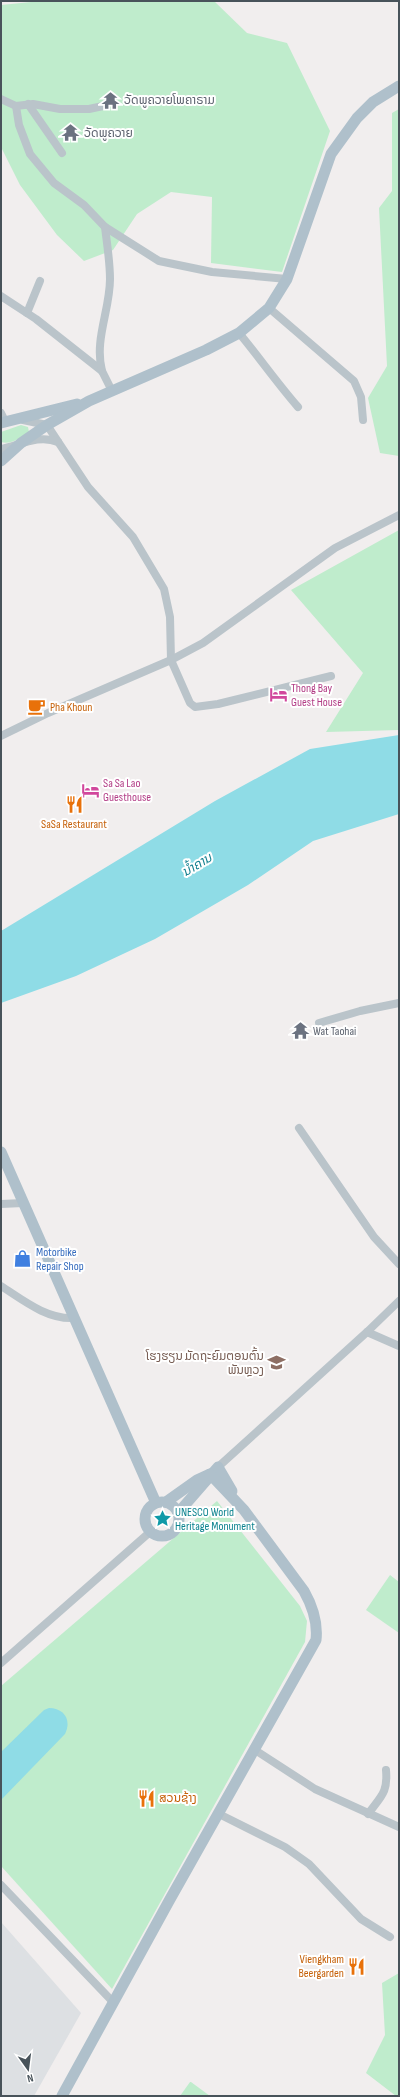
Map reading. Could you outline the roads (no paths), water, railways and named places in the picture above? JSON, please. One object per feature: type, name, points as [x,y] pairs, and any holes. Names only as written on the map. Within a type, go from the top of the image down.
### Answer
[{"type":"main road","points":[[1,461],[21,443],[47,425],[89,401],[206,350],[239,333],[269,308],[287,279],[323,173],[331,154],[357,118],[373,102],[399,86]]},
{"type":"main road","points":[[5,419],[89,401]]},
{"type":"main road","points":[[1,1152],[73,1318],[161,1502],[174,1507],[178,1513],[178,1523],[173,1532],[160,1536],[150,1532],[146,1527],[144,1517],[148,1508],[161,1502],[214,1470]]},
{"type":"main road","points":[[62,2096],[316,1640],[317,1629],[311,1603],[304,1591],[214,1470]]},
{"type":"main road","points":[[178,1513],[198,1491],[214,1470]]},
{"type":"street","points":[[1,99],[16,106],[28,104],[67,109],[89,109],[103,106]]},
{"type":"street","points":[[28,104],[62,153]]},
{"type":"street","points":[[16,106],[19,125],[30,154],[54,183],[84,206],[105,227],[159,261],[212,272],[287,279]]},
{"type":"street","points":[[105,227],[110,280],[101,333],[99,361],[102,371],[112,391]]},
{"type":"street","points":[[27,313],[40,282]]},
{"type":"street","points":[[1,296],[27,313],[102,371]]},
{"type":"street","points":[[269,308],[354,380],[361,397],[363,420]]},
{"type":"street","points":[[239,333],[260,359],[272,378],[298,407]]},
{"type":"street","points":[[5,419],[30,420],[47,425],[88,487],[133,537],[164,588],[170,617],[171,660],[190,703],[195,707],[218,704],[332,676]]},
{"type":"street","points":[[1,449],[21,443],[45,439],[58,442]]},
{"type":"street","points":[[1,736],[48,713],[171,660],[202,643],[234,622],[335,548],[399,515]]},
{"type":"street","points":[[319,1023],[360,1011],[399,1003]]},
{"type":"street","points":[[299,1128],[370,1231],[399,1264]]},
{"type":"street","points":[[1,1204],[23,1203]]},
{"type":"street","points":[[1,1286],[32,1306],[58,1318],[73,1318]]},
{"type":"street","points":[[214,1470],[367,1332],[399,1300]]},
{"type":"street","points":[[367,1332],[399,1346]]},
{"type":"street","points":[[1,1663],[150,1532]]},
{"type":"street","points":[[255,1750],[314,1789],[399,1827]]},
{"type":"street","points":[[368,1814],[385,1791],[386,1770]]},
{"type":"street","points":[[218,1814],[285,1847],[309,1864],[361,1919],[390,1937]]},
{"type":"street","points":[[1,1885],[113,2002]]},
{"type":"water","name":"ນ້ຳຄານ","points":[[399,735],[399,814],[313,841],[248,885],[155,939],[76,976],[1,1003],[1,931],[215,801],[310,749]]},
{"type":"water","points":[[49,1708],[59,1710],[65,1716],[68,1724],[65,1734],[1,1800],[1,1752],[44,1710]]},
{"type":"place","name":"ວັດພູຄວາຍໂພຄາຣາມ","points":[[111,100]]},
{"type":"place","name":"ວັດພູຄວາຍ","points":[[71,133]]},
{"type":"place","name":"Thong Bay Guest House","points":[[278,695]]},
{"type":"place","name":"Pha Khoun","points":[[37,707]]},
{"type":"place","name":"Sa Sa Lao Guesthouse","points":[[90,790]]},
{"type":"place","name":"SaSa Restaurant","points":[[74,805]]},
{"type":"place","name":"Wat Taohai","points":[[300,1031]]},
{"type":"place","name":"Motorbike Repair Shop","points":[[23,1259]]},
{"type":"place","name":"ໂຮງຮຽນ ມັດຖະຍົມຕອນຕົ້ນ ພັນຫຼວງ","points":[[277,1363]]},
{"type":"place","name":"UNESCO World Heritage Monument","points":[[162,1519]]},
{"type":"place","name":"ສວນຊ້າງ","points":[[146,1798]]},
{"type":"place","name":"Viengkham Beergarden","points":[[357,1966]]}]
